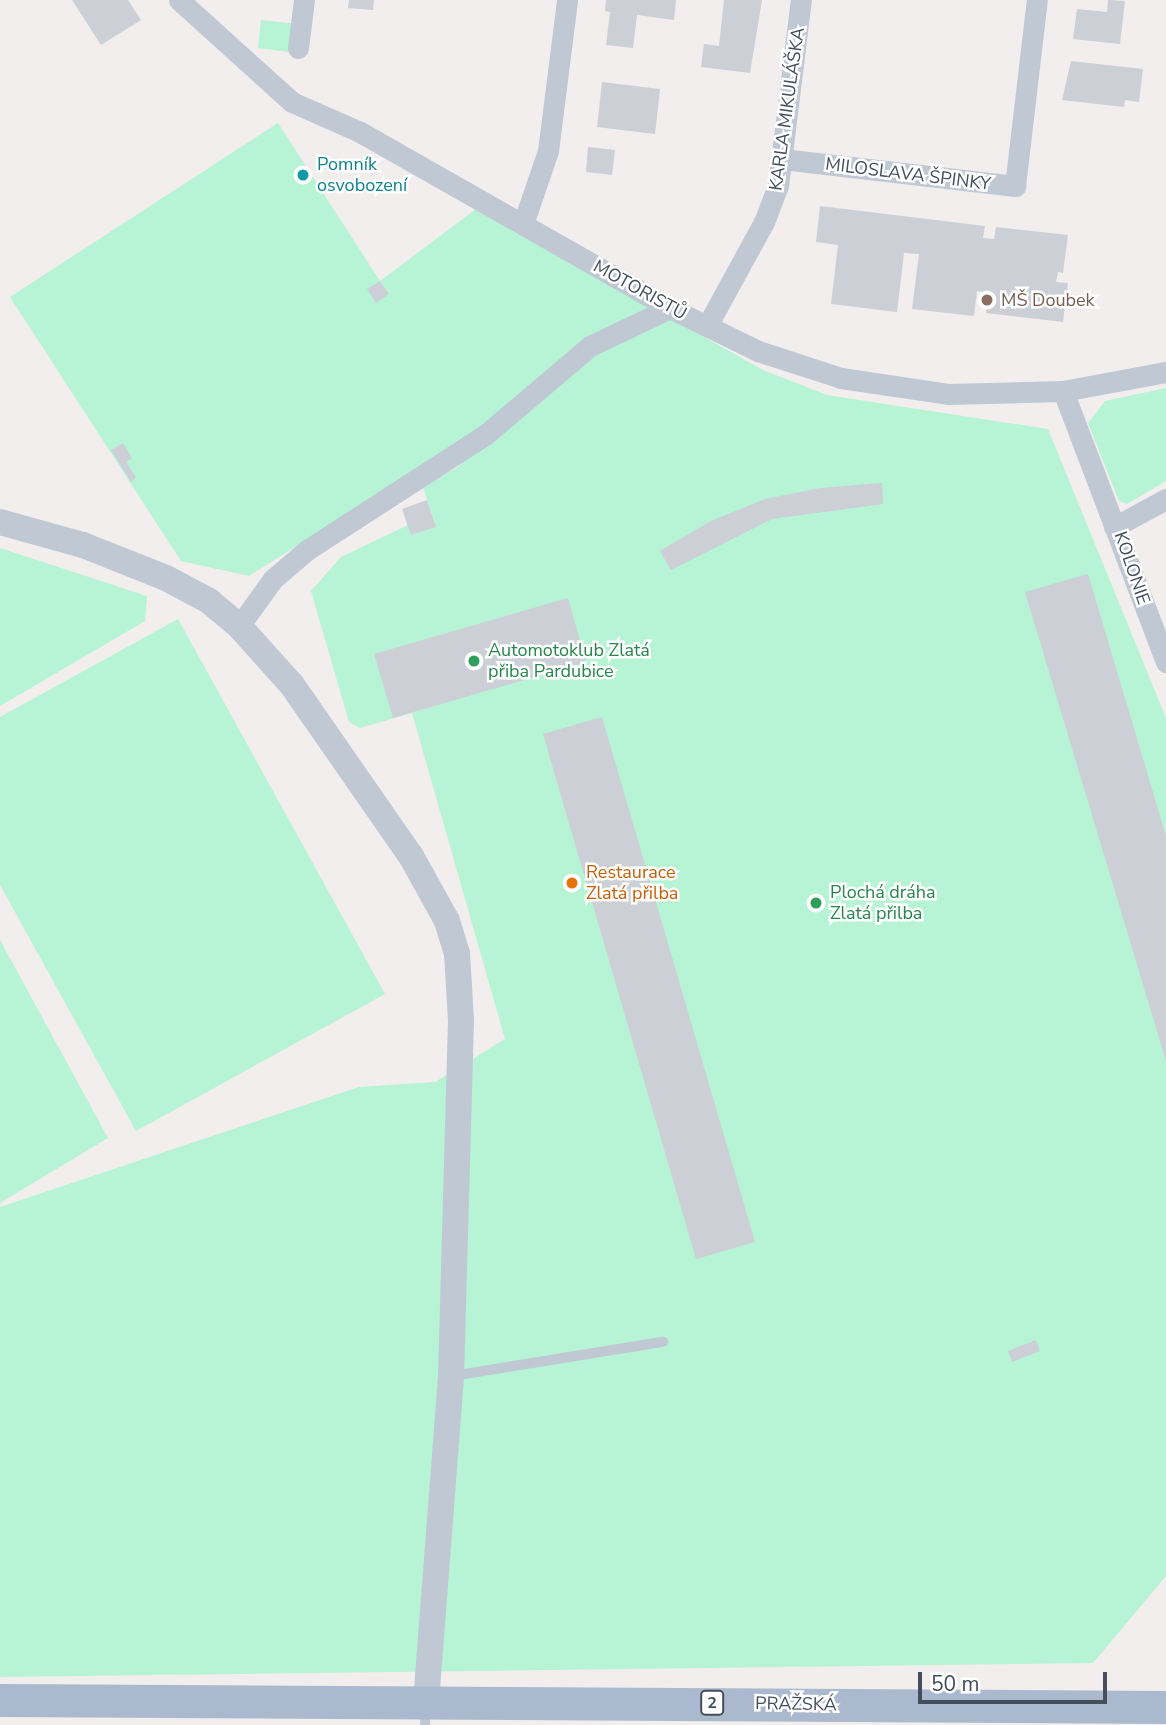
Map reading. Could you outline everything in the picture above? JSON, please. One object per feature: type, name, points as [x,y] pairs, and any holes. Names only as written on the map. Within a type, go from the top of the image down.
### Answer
[{"type":"main road","name":"2","points":[[0,1700],[426,1713]]},
{"type":"main road","name":"PRAŽSKÁ","points":[[426,1713],[999,1715],[1166,1707]]},
{"type":"street","name":"MOTORISTŮ","points":[[179,0],[292,102],[360,132],[670,308],[758,351],[841,378],[948,394],[1063,391],[1166,372]]},
{"type":"street","points":[[298,48],[304,0]]},
{"type":"street","points":[[523,224],[548,151],[567,0]]},
{"type":"street","name":"KARLA MIKULÁŠKA","points":[[707,326],[773,202],[782,159],[801,0]]},
{"type":"street","name":"MILOSLAVA ŠPINKY","points":[[782,159],[1015,186],[1037,0]]},
{"type":"street","points":[[239,626],[273,579],[307,550],[485,435],[590,346],[670,308]]},
{"type":"street","points":[[1063,391],[1114,527]]},
{"type":"street","name":"KOLONIE","points":[[1166,499],[1114,527],[1166,662]]},
{"type":"street","points":[[0,522],[83,545],[166,578],[209,601],[239,626],[292,685],[411,856],[447,921],[457,953],[461,1020],[450,1377],[426,1713]]},
{"type":"lane","points":[[450,1377],[663,1342]]},
{"type":"green space","points":[[261,20],[308,25],[305,54],[258,48]]},
{"type":"green space","points":[[278,123],[380,281],[476,209],[763,370],[827,395],[1048,429],[1166,718],[1166,1576],[1093,1663],[0,1677],[0,1207],[359,1087],[435,1082],[505,1039],[412,713],[360,728],[349,722],[311,591],[341,557],[408,525],[411,535],[436,527],[423,487],[458,467],[484,444],[477,433],[249,576],[181,561],[10,297]]},
{"type":"green space","points":[[1166,388],[1166,481],[1127,504],[1119,501],[1088,423],[1105,401]]},
{"type":"green space","points":[[0,548],[147,596],[145,621],[0,706]]},
{"type":"green space","points":[[178,619],[385,994],[136,1131],[0,885],[0,717]]},
{"type":"green space","points":[[0,940],[108,1138],[0,1203]]},
{"type":"building","points":[[72,0],[128,0],[141,20],[101,45]]},
{"type":"building","points":[[349,0],[374,0],[373,10],[348,8]]},
{"type":"building","points":[[606,0],[676,0],[674,20],[637,15],[633,48],[606,45],[610,12],[605,11]]},
{"type":"building","points":[[724,0],[762,0],[750,73],[701,67],[704,44],[719,46]]},
{"type":"building","points":[[1108,0],[1125,1],[1120,44],[1073,39],[1077,9],[1107,12]]},
{"type":"building","points":[[1071,61],[1143,69],[1139,102],[1125,100],[1124,107],[1062,100]]},
{"type":"building","points":[[602,82],[660,89],[655,134],[597,127]]},
{"type":"building","points":[[588,147],[615,150],[612,175],[586,172]]},
{"type":"building","points":[[820,206],[985,226],[983,238],[994,239],[996,227],[1068,235],[1063,273],[1058,272],[1056,282],[1068,283],[1063,322],[986,313],[988,293],[977,291],[974,316],[912,309],[919,254],[904,253],[897,312],[831,304],[838,245],[816,242]]},
{"type":"building","points":[[380,281],[389,294],[376,303],[367,289]]},
{"type":"building","points":[[123,443],[132,458],[126,462],[136,477],[131,482],[111,450]]},
{"type":"building","points":[[882,483],[883,504],[772,519],[671,570],[660,551],[711,521],[765,499],[820,488]]},
{"type":"building","points":[[427,500],[436,527],[411,535],[402,509]]},
{"type":"building","points":[[1088,574],[1166,836],[1166,1061],[1025,592]]},
{"type":"building","points":[[568,598],[586,662],[393,718],[374,654]]},
{"type":"building","points":[[602,717],[755,1242],[696,1259],[543,734]]},
{"type":"building","points":[[1036,1340],[1040,1351],[1012,1362],[1008,1351]]},
{"type":"place","name":"Pomník osvobození","points":[[303,175]]},
{"type":"place","name":"MŠ Doubek","points":[[987,300]]},
{"type":"place","name":"Automotoklub Zlatá přiba Pardubice","points":[[474,661]]},
{"type":"place","name":"Restaurace Zlatá přilba","points":[[572,883]]},
{"type":"place","name":"Plochá dráha Zlatá přilba","points":[[816,903]]}]
